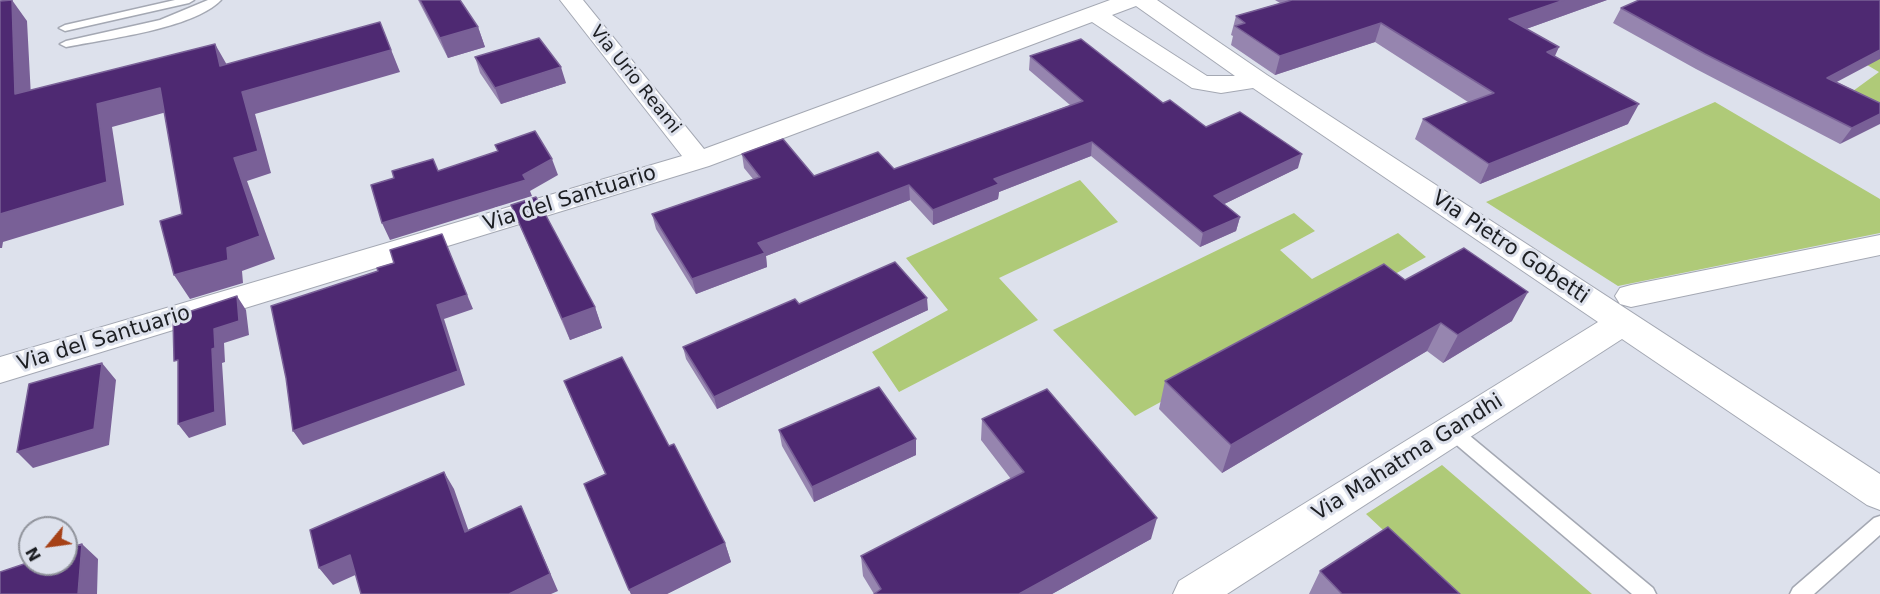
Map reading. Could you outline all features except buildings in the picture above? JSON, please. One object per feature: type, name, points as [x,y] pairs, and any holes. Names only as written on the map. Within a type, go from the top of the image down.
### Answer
[{"type":"street","name":"Via Urio Reami","points":[[571,0],[699,160]]},
{"type":"street","name":"Via del Santuario","points":[[0,370],[699,160],[1131,0]]},
{"type":"street","name":"Via Pietro Gobetti","points":[[1142,0],[1258,80],[1627,310],[1880,494]]},
{"type":"street","points":[[1094,13],[1201,83],[1221,85],[1258,80]]},
{"type":"street","points":[[1627,310],[1880,245]]},
{"type":"street","name":"Via Mahatma Gandhi","points":[[1193,594],[1452,431],[1627,310]]},
{"type":"lane","points":[[65,28],[189,0]]},
{"type":"lane","points":[[66,44],[179,19],[205,8],[216,0]]},
{"type":"lane","points":[[1452,431],[1646,594]]},
{"type":"lane","points":[[1800,594],[1880,524]]},
{"type":"green space","points":[[1880,52],[1880,106],[1853,91],[1879,72],[1862,62]]},
{"type":"green space","points":[[1715,102],[1880,199],[1880,233],[1618,286],[1486,202]]},
{"type":"green space","points":[[1080,180],[1118,222],[999,278],[1038,320],[899,392],[872,352],[948,310],[906,258]]},
{"type":"green space","points":[[1294,213],[1315,231],[1280,250],[1312,279],[1398,233],[1426,257],[1135,416],[1053,330]]},
{"type":"green space","points":[[1442,465],[1592,594],[1451,594],[1366,514]]}]
